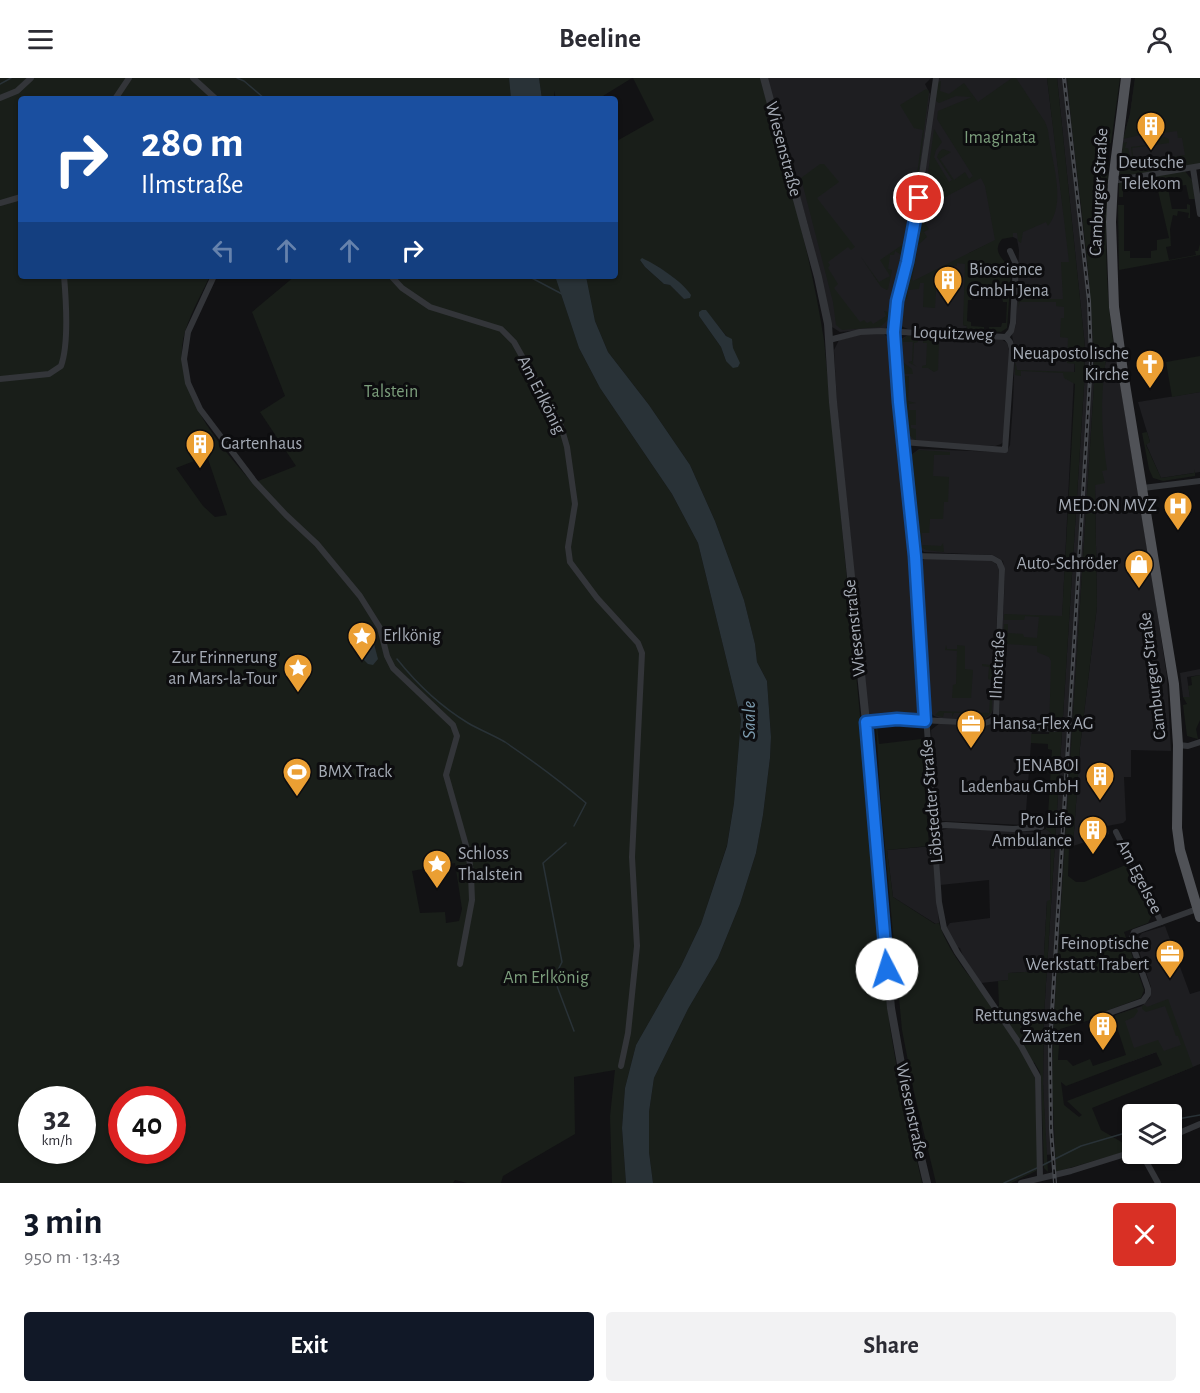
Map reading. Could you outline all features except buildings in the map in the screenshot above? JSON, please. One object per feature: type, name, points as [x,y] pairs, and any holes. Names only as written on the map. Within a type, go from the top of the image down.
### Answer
[{"type":"main road","name":"Camburger Straße","points":[[1126,78],[1113,181],[1114,307],[1174,684],[1178,745],[1176,828],[1180,850],[1198,908]]},
{"type":"street","points":[[0,98],[17,92],[30,78]]},
{"type":"street","points":[[117,96],[129,78]]},
{"type":"street","points":[[193,78],[213,96]]},
{"type":"street","name":"Wiesenstraße","points":[[764,78],[818,277],[829,340],[835,426],[866,722],[891,1008],[908,1103],[927,1183]]},
{"type":"street","name":"Löbstedter Straße","points":[[936,78],[916,216],[897,301],[894,332],[915,556],[925,721],[941,919],[962,960],[1021,1046],[1038,1077],[1040,1178]]},
{"type":"street","points":[[1113,181],[1196,167],[1200,214]]},
{"type":"street","points":[[0,203],[18,198]]},
{"type":"street","points":[[903,442],[1005,450],[1012,349],[1006,337],[1013,323],[1016,264],[1010,251]]},
{"type":"street","points":[[0,379],[49,374],[61,366],[64,351],[64,279]]},
{"type":"street","points":[[212,279],[188,332],[184,359],[188,383],[200,409],[255,482],[317,544],[360,596],[380,628],[387,656],[393,668],[453,725],[457,736],[455,748],[448,761],[446,775],[469,856],[472,900],[460,964]]},
{"type":"street","name":"Am Erlkönig","points":[[394,279],[402,288],[430,307],[501,329],[514,342],[561,426],[567,447],[575,504],[568,547],[570,562],[597,598],[639,643],[642,653],[632,857],[637,946],[628,1033],[621,1066]]},
{"type":"street","name":"Loquitzweg","points":[[829,340],[860,332],[1006,337]]},
{"type":"street","points":[[1143,488],[1200,481]]},
{"type":"street","name":"Ilmstraße","points":[[866,722],[897,719],[985,723],[996,716],[1002,568],[999,562],[992,558],[915,556]]},
{"type":"street","points":[[996,716],[1003,724],[1010,727],[1056,729]]},
{"type":"street","points":[[1178,745],[1188,746],[1200,742]]},
{"type":"street","points":[[934,826],[1013,829],[1041,827]]},
{"type":"street","name":"Am Egelsee","points":[[1116,832],[1161,922]]},
{"type":"street","name":"Am Egelsee","points":[[1095,1018],[1136,1004],[1146,998],[1148,989],[1131,941],[1131,935],[1198,908]]},
{"type":"street","points":[[1182,1132],[1200,1124]]},
{"type":"street","points":[[1021,1183],[1062,1174],[1122,1155]]},
{"type":"street","points":[[1148,1164],[1158,1183]]},
{"type":"shaded area","points":[[767,78],[931,78],[925,84],[930,94],[916,206],[893,318],[886,328],[840,332],[832,327],[811,236]]},
{"type":"shaded area","points":[[937,78],[1047,78],[1070,263],[1065,263],[1076,334],[1057,726],[1013,725],[1005,723],[999,716],[1005,573],[1003,561],[993,555],[924,552],[916,542],[911,455],[919,449],[999,452],[1008,449],[1013,404],[1015,350],[1012,335],[1016,325],[1019,250],[1017,239],[1012,233],[969,253],[963,325],[967,326],[966,332],[908,329],[901,326],[898,320],[899,305],[919,215]]},
{"type":"shaded area","points":[[1057,78],[1067,78],[1091,300],[1094,384],[1054,1015],[1052,1084],[1055,1154],[1046,1155],[1043,1083],[1044,1015],[1085,347]]},
{"type":"shaded area","points":[[1135,78],[1200,78],[1200,165],[1115,182],[1120,136],[1124,136],[1130,114]]},
{"type":"shaded area","points":[[863,334],[884,334],[892,341],[908,503],[922,706],[921,711],[913,716],[876,717],[868,712],[837,404],[834,350],[839,340]]},
{"type":"shaded area","points":[[908,335],[1001,339],[1007,343],[1009,350],[1007,404],[1001,444],[995,446],[913,442],[909,439],[898,346],[899,340]]},
{"type":"shaded area","points":[[1107,352],[1115,352],[1155,597],[1167,677],[1171,751],[1131,750],[1131,777],[1124,777],[1126,820],[1123,823],[1107,826],[1109,834],[1073,846],[1080,747],[1097,606],[1095,485],[1100,452],[1102,385]]},
{"type":"shaded area","points":[[1200,392],[1200,472],[1161,478],[1146,444],[1150,442],[1138,402]]},
{"type":"shaded area","points":[[925,558],[990,560],[999,568],[993,710],[991,715],[985,719],[940,718],[929,711],[918,566]]},
{"type":"shaded area","points":[[1200,669],[1200,675],[1187,677],[1190,697],[1183,697],[1180,673]]},
{"type":"shaded area","points":[[994,722],[1004,727],[1032,729],[1025,825],[942,821],[936,809],[931,730],[940,723]]},
{"type":"shaded area","points":[[949,828],[1038,832],[1046,829],[1051,833],[1050,901],[1047,901],[1043,971],[1009,973],[1009,980],[981,983],[960,948],[956,947],[946,928],[950,923],[990,918],[989,880],[940,885],[938,837],[942,830]]},
{"type":"shaded area","points":[[933,846],[939,923],[936,924],[893,897],[887,850]]},
{"type":"shaded area","points":[[1165,926],[1190,994],[1200,991],[1200,1064],[1168,1077],[1157,1052],[1130,1062],[1114,1018],[1116,1015],[1142,1006],[1150,998],[1151,987],[1137,939],[1142,933]]},
{"type":"green space","name":"Talstein","points":[[0,78],[509,78],[511,96],[18,96],[18,279],[209,279],[191,315],[183,340],[182,361],[186,382],[206,424],[234,462],[263,494],[258,481],[296,466],[260,412],[285,396],[252,312],[291,279],[556,279],[579,348],[600,388],[672,494],[698,543],[741,719],[734,803],[727,845],[701,924],[681,966],[636,1045],[625,1088],[622,1128],[626,1183],[612,1183],[610,1116],[615,1070],[574,1077],[575,1134],[503,1176],[501,1183],[467,1183],[455,1180],[453,1183],[0,1183]],"holes":[[[207,456],[227,515],[215,517],[203,506],[176,468]],[[455,863],[462,909],[459,921],[446,923],[445,912],[420,913],[412,871]]]},
{"type":"green space","points":[[539,78],[632,78],[603,96],[555,96],[554,91],[554,96],[542,96]]},
{"type":"green space","points":[[633,78],[760,78],[796,208],[812,274],[824,340],[890,1028],[900,1086],[922,1183],[653,1183],[649,1152],[649,1112],[654,1078],[688,1009],[718,958],[740,904],[756,853],[763,815],[771,737],[767,681],[757,662],[744,600],[715,521],[690,465],[649,405],[608,352],[595,321],[587,279],[618,279],[618,140],[654,120]],"holes":[[[640,260],[657,266],[679,282],[684,299],[670,285],[664,284]],[[706,311],[733,344],[726,361],[721,347],[699,316],[699,312]]]},
{"type":"green space","name":"Imaginata","points":[[1012,78],[1016,78],[1048,130],[1056,179],[1057,204],[1048,226],[1046,222],[1023,232],[1021,243],[1018,241],[1017,233],[1013,233],[1013,237],[1002,239],[999,244],[999,253],[1011,273],[1007,328],[1001,332],[989,331],[989,327],[1001,327],[1002,323],[1006,323],[1007,302],[1003,302],[1002,297],[972,296],[972,300],[968,300],[967,321],[971,322],[971,326],[984,327],[984,331],[966,330],[967,326],[963,325],[965,264],[957,263],[957,266],[953,266],[952,291],[946,290],[947,275],[950,275],[950,270],[946,270],[945,290],[942,290],[942,274],[937,273],[935,308],[923,307],[924,283],[920,283],[919,289],[908,290],[907,299],[902,299],[924,208],[929,213],[922,219],[929,229],[924,232],[927,237],[918,245],[913,281],[995,240],[985,186],[981,178],[934,203],[927,201],[925,195],[934,129],[942,142],[934,157],[949,182],[952,180],[937,157],[943,149],[951,152],[940,159],[954,180],[965,172],[969,179],[973,176],[937,119],[938,111],[972,97],[956,96],[939,103],[936,101],[938,82],[941,81],[940,91],[949,94],[964,83],[978,102]]},
{"type":"green space","points":[[1047,78],[1057,78],[1085,347],[1044,1015],[1043,1083],[1048,1172],[1044,1168],[1040,1072],[1034,1062],[1030,1065],[1035,1078],[1038,1167],[1036,1171],[1011,1183],[936,1183],[902,1030],[876,726],[879,744],[921,739],[929,846],[887,850],[893,897],[935,924],[939,923],[956,957],[995,1009],[999,1006],[998,981],[1008,980],[1008,973],[1043,971],[1047,901],[1050,900],[1051,833],[1046,829],[1046,820],[1042,819],[1043,816],[1048,816],[1052,750],[1048,749],[1048,744],[1031,743],[1031,734],[1049,734],[1051,661],[1049,657],[1037,652],[1037,646],[1007,644],[1007,649],[1003,649],[1004,624],[1008,624],[1008,633],[1037,638],[1039,617],[1025,616],[1024,620],[1004,620],[1004,614],[1062,616],[1075,384],[1064,378],[1063,373],[1021,371],[1021,376],[1015,375],[1015,361],[1017,370],[1075,372],[1075,364],[1067,363],[1068,338],[1060,337],[1064,307],[1056,306],[1056,302],[1020,302],[1018,308],[1020,293],[1021,299],[1063,299],[1061,262],[1069,262]]},
{"type":"green space","points":[[1067,78],[1120,78],[1111,143],[1105,146],[1108,178],[1107,276],[1115,352],[1107,352],[1103,383],[1103,425],[1107,470],[1102,471],[1105,483],[1095,485],[1097,606],[1080,747],[1073,846],[1069,848],[1068,876],[1076,882],[1084,882],[1128,864],[1153,913],[1148,923],[1124,932],[1144,990],[1141,998],[1090,1017],[1090,1020],[1060,1029],[1058,1060],[1067,1060],[1073,1066],[1090,1059],[1093,1066],[1126,1055],[1114,1018],[1116,1015],[1136,1008],[1138,1011],[1134,1017],[1125,1021],[1134,1048],[1158,1040],[1164,1051],[1181,1045],[1165,1006],[1146,1012],[1142,1009],[1142,1006],[1147,1007],[1168,999],[1193,1067],[1092,1108],[1101,1130],[1122,1142],[1122,1153],[1056,1172],[1052,1084],[1054,1015],[1094,384],[1088,269]],"holes":[[[1156,1052],[1162,1065],[1067,1101],[1082,1115],[1079,1117],[1064,1105],[1061,1082],[1066,1086]]]},
{"type":"green space","points":[[1135,78],[1200,78],[1200,165],[1119,177],[1123,143],[1127,142],[1125,148],[1128,148],[1132,156],[1131,147],[1155,144],[1154,139],[1165,137],[1169,139],[1169,143],[1132,148],[1134,162],[1185,155],[1182,138],[1178,138],[1177,131],[1154,134],[1153,132],[1123,139],[1130,114]]},
{"type":"green space","points":[[926,89],[929,91],[915,201],[910,200],[909,204],[914,205],[914,208],[908,208],[909,197],[914,197],[923,130],[914,128],[900,105]]},
{"type":"green space","points":[[820,164],[824,164],[839,182],[817,198],[855,247],[851,250],[848,247],[828,262],[830,265],[828,268],[838,284],[834,288],[860,322],[871,321],[873,324],[886,316],[884,311],[888,312],[889,307],[889,319],[880,327],[842,330],[836,325],[833,302],[801,178]]},
{"type":"green space","points":[[1184,170],[1192,180],[1195,199],[1189,199],[1186,185],[1168,188],[1172,209],[1187,209],[1187,204],[1190,205],[1190,218],[1188,218],[1189,213],[1178,211],[1177,216],[1173,215],[1170,229],[1171,246],[1166,247],[1169,260],[1196,255],[1195,251],[1198,251],[1200,244],[1200,255],[1119,270],[1118,205],[1124,205],[1124,251],[1130,251],[1130,258],[1151,258],[1151,251],[1157,250],[1157,240],[1169,238],[1156,182],[1128,187],[1128,190],[1123,191],[1123,197],[1119,197],[1119,182]]},
{"type":"green space","points":[[902,245],[906,247],[902,264],[903,256],[895,251],[894,255],[890,255],[888,269],[892,270],[887,290],[881,287],[861,257],[879,282],[890,276],[880,260]]},
{"type":"green space","points":[[895,277],[898,278],[895,289]]},
{"type":"green space","points":[[907,336],[918,337],[918,342],[914,343],[913,364],[917,367],[908,362],[912,361],[913,342],[903,342],[900,357],[912,369],[913,374],[901,374],[899,358],[900,348],[903,339]]},
{"type":"green space","points":[[924,337],[939,337],[938,370],[934,372],[928,368],[922,368],[926,365],[927,343],[923,343]]},
{"type":"green space","points":[[1200,356],[1200,392],[1172,397],[1166,362]]},
{"type":"green space","points":[[902,376],[909,376],[908,401],[916,403],[909,404],[909,410],[916,410],[916,425],[911,425],[911,428],[916,429],[916,441],[909,435]]},
{"type":"green space","points":[[1147,432],[1150,442],[1146,445],[1161,478],[1194,473],[1195,469],[1195,476],[1163,481],[1153,478],[1142,433]]},
{"type":"green space","points":[[919,450],[950,452],[950,455],[934,455],[933,476],[949,477],[948,502],[944,502],[943,519],[930,519],[929,533],[922,533],[922,545],[941,546],[943,543],[944,552],[926,550],[918,545],[912,459],[913,454]]},
{"type":"green space","points":[[946,645],[947,649],[957,649],[957,645],[965,646],[965,669],[973,670],[971,698],[952,698],[953,685],[956,684],[957,651],[945,650]]},
{"type":"green space","points":[[982,664],[991,665],[993,668],[992,711],[986,717],[975,719],[963,718],[963,713],[954,713],[952,717],[952,713],[944,713],[943,717],[935,715],[939,711],[989,713],[991,680],[988,679],[989,667],[982,666]]},
{"type":"green space","points":[[1200,675],[1200,720],[1196,729],[1198,739],[1187,736],[1183,705],[1187,704],[1183,697],[1190,697],[1188,686],[1192,685],[1191,677]]},
{"type":"water","points":[[509,78],[539,78],[542,96],[511,96]]},
{"type":"water","points":[[642,258],[675,279],[691,295],[690,298],[684,299],[670,285],[664,284],[645,267],[640,260]]},
{"type":"water","name":"Saale","points":[[556,279],[587,279],[595,321],[608,352],[649,405],[690,465],[715,521],[744,600],[757,662],[767,681],[771,737],[770,758],[756,853],[740,904],[718,958],[688,1009],[654,1078],[649,1112],[649,1152],[653,1183],[626,1183],[622,1128],[625,1088],[636,1045],[681,966],[701,924],[727,846],[734,803],[741,719],[698,543],[672,494],[600,388],[579,348]]},
{"type":"water","points":[[702,310],[706,310],[726,336],[732,339],[733,348],[740,363],[738,367],[733,368],[726,361],[721,347],[699,316]]},
{"type":"water","points":[[364,626],[370,629],[378,659],[373,665],[363,659],[362,650],[354,641],[358,627]]},
{"type":"waterway","points":[[0,84],[11,78]]},
{"type":"waterway","points":[[237,78],[262,96]]},
{"type":"waterway","points":[[534,279],[562,294]]},
{"type":"waterway","points":[[397,659],[421,686],[448,709],[468,723],[505,742],[586,803],[574,826]]},
{"type":"waterway","points":[[566,843],[543,863],[562,962],[554,978],[574,1031]]},
{"type":"waterway","points":[[1182,1118],[1200,1115]]},
{"type":"waterway","points":[[1041,1166],[1081,1146],[1122,1134]]},
{"type":"waterway","points":[[1004,1183],[1037,1168]]},
{"type":"railway","points":[[1055,1183],[1051,1129],[1050,1045],[1091,361],[1089,301],[1064,78]]},
{"type":"place","name":"Deutsche Telekom","points":[[1151,152]]},
{"type":"place","name":"Bioscience GmbH Jena","points":[[948,306]]},
{"type":"place","name":"Neuapostolische Kirche","points":[[1150,390]]},
{"type":"place","name":"Gartenhaus","points":[[200,470]]},
{"type":"place","name":"MED:ON MVZ","points":[[1178,532]]},
{"type":"place","name":"Auto-Schröder","points":[[1139,590]]},
{"type":"place","name":"Erlkönig","points":[[362,662]]},
{"type":"place","name":"Zur Erinnerung an Mars-la-Tour","points":[[298,694]]},
{"type":"place","name":"Hansa-Flex AG","points":[[971,750]]},
{"type":"place","name":"BMX Track","points":[[297,798]]},
{"type":"place","name":"JENABOI Ladenbau GmbH","points":[[1100,802]]},
{"type":"place","name":"Pro Life Ambulance","points":[[1093,856]]},
{"type":"place","name":"Schloss Thalstein","points":[[437,890]]},
{"type":"place","name":"Feinoptische Werkstatt Trabert","points":[[1170,980]]},
{"type":"place","name":"Rettungswache Zwätzen","points":[[1103,1052]]},
{"type":"route","points":[[887,969],[866,722],[897,719],[925,721],[915,556],[894,332],[897,301],[919,198]]}]
